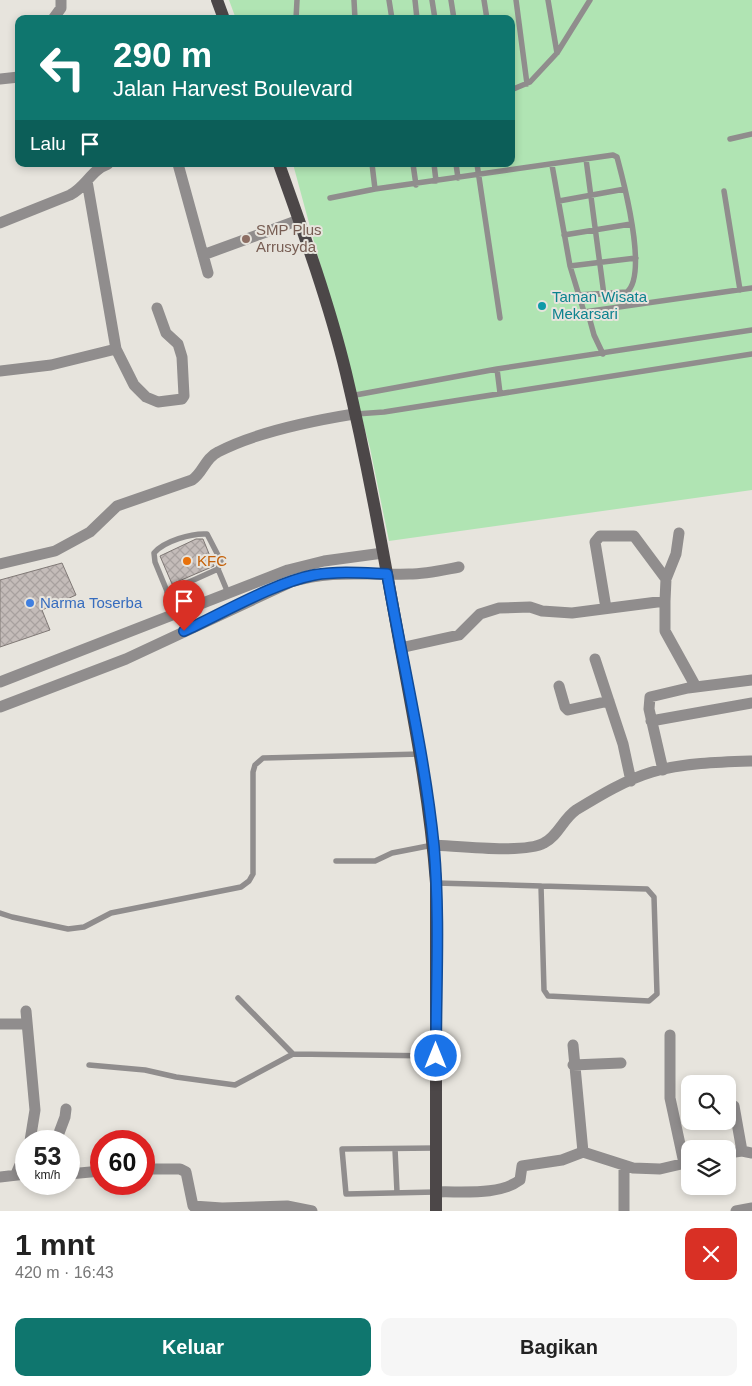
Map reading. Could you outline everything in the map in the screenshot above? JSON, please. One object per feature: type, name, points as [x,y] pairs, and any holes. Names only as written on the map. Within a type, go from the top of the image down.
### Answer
[{"type":"main road","points":[[217,0],[223,15]]},
{"type":"main road","points":[[280,167],[299,220],[345,372],[383,553],[420,754],[433,845],[436,883],[436,1211]]},
{"type":"street","points":[[56,15],[61,8],[61,0]]},
{"type":"street","points":[[0,79],[15,77]]},
{"type":"street","points":[[0,223],[70,196],[100,167]]},
{"type":"street","points":[[179,167],[208,272]]},
{"type":"street","points":[[87,181],[116,349],[134,385],[146,397],[158,402],[182,399],[184,396],[182,357],[178,344],[166,333],[157,308]]},
{"type":"street","points":[[203,255],[299,220]]},
{"type":"street","points":[[0,371],[51,365],[116,349]]},
{"type":"street","points":[[0,564],[54,551],[74,542],[90,532],[117,506],[197,477],[208,460],[217,452],[282,430],[354,414]]},
{"type":"street","points":[[679,533],[676,554],[666,579],[665,631],[696,687]]},
{"type":"street","points":[[606,608],[595,542],[600,536],[634,536],[666,579]]},
{"type":"street","points":[[0,682],[288,570],[324,561],[383,553]]},
{"type":"street","points":[[0,707],[23,700],[136,654],[291,582],[337,572],[411,574],[459,567]]},
{"type":"street","points":[[400,648],[459,635],[480,614],[499,608],[530,607],[542,611],[572,614],[665,601]]},
{"type":"street","points":[[127,634],[136,654]]},
{"type":"street","points":[[595,659],[623,744],[631,781]]},
{"type":"street","points":[[663,770],[651,721],[648,703],[650,697],[696,687],[752,680]]},
{"type":"street","points":[[559,686],[565,707],[568,710],[609,701]]},
{"type":"street","points":[[651,721],[752,703]]},
{"type":"street","points":[[433,845],[518,848],[536,846],[546,842],[555,835],[570,814],[631,781],[663,770],[724,762],[752,761]]},
{"type":"street","points":[[26,1011],[35,1110],[32,1130]]},
{"type":"street","points":[[0,1024],[27,1024]]},
{"type":"street","points":[[670,1035],[670,1098],[681,1140]]},
{"type":"street","points":[[573,1045],[573,1065],[583,1152]]},
{"type":"street","points":[[573,1065],[621,1063]]},
{"type":"street","points":[[61,1130],[66,1117],[66,1109]]},
{"type":"street","points":[[736,1113],[747,1152]]},
{"type":"street","points":[[436,1192],[488,1190],[510,1186],[520,1180],[522,1166],[562,1160],[583,1152],[624,1167],[651,1169],[681,1164]]},
{"type":"street","points":[[624,1167],[624,1211]]},
{"type":"street","points":[[155,1169],[180,1169],[186,1172],[193,1206],[222,1208],[287,1206],[312,1211]]},
{"type":"street","points":[[0,1177],[15,1175]]},
{"type":"street","points":[[736,1211],[752,1208]]},
{"type":"lane","points":[[296,0],[296,15]]},
{"type":"lane","points":[[354,0],[355,15]]},
{"type":"lane","points":[[389,0],[391,15]]},
{"type":"lane","points":[[415,0],[417,15]]},
{"type":"lane","points":[[432,0],[434,15]]},
{"type":"lane","points":[[451,0],[453,15]]},
{"type":"lane","points":[[484,0],[486,15]]},
{"type":"lane","points":[[516,0],[527,84]]},
{"type":"lane","points":[[548,0],[556,53]]},
{"type":"lane","points":[[515,88],[527,84],[556,53],[590,0]]},
{"type":"lane","points":[[730,139],[752,134]]},
{"type":"lane","points":[[330,198],[375,189],[416,185],[552,165],[611,154],[617,156],[625,189],[636,258],[631,288],[627,292],[577,296]]},
{"type":"lane","points":[[586,159],[604,295]]},
{"type":"lane","points":[[552,165],[570,266],[577,296],[584,312],[588,313],[752,288]]},
{"type":"lane","points":[[372,167],[375,189]]},
{"type":"lane","points":[[413,167],[416,185]]},
{"type":"lane","points":[[434,167],[436,181]]},
{"type":"lane","points":[[456,167],[458,178]]},
{"type":"lane","points":[[477,167],[500,318]]},
{"type":"lane","points":[[559,201],[625,189]]},
{"type":"lane","points":[[724,191],[740,290]]},
{"type":"lane","points":[[564,235],[631,224]]},
{"type":"lane","points":[[570,266],[636,258]]},
{"type":"lane","points":[[588,313],[594,335],[603,354]]},
{"type":"lane","points":[[350,396],[497,369],[752,330]]},
{"type":"lane","points":[[354,414],[384,412],[752,354]]},
{"type":"lane","points":[[497,369],[500,393]]},
{"type":"lane","points":[[176,613],[154,562],[154,553],[162,546],[197,533],[207,534],[221,561],[218,569],[228,593]]},
{"type":"lane","points":[[167,592],[218,569]]},
{"type":"lane","points":[[0,913],[68,929],[84,927],[110,913],[241,887],[249,881],[253,874],[253,772],[258,761],[263,758],[420,754]]},
{"type":"lane","points":[[336,862],[375,861],[392,853],[433,845]]},
{"type":"lane","points":[[436,883],[647,889],[654,897],[657,994],[655,998],[649,1001],[546,995],[544,990],[541,886]]},
{"type":"lane","points":[[238,998],[293,1054]]},
{"type":"lane","points":[[89,1064],[145,1070],[176,1077],[236,1085],[293,1054],[436,1056]]},
{"type":"lane","points":[[436,1148],[342,1149],[346,1194],[436,1192]]},
{"type":"lane","points":[[395,1149],[397,1192]]},
{"type":"green space","name":"Taman Wisata Mekarsari","points":[[229,0],[752,0],[752,490],[389,541],[370,448],[294,167],[515,167],[515,15],[235,15]]},
{"type":"building","name":"KFC","points":[[196,539],[203,539],[214,566],[172,584],[160,556]]},
{"type":"building","name":"Narma Toserba","points":[[62,563],[76,595],[42,610],[50,630],[0,647],[0,580]]},
{"type":"place","name":"SMP Plus Arrusyda","points":[[246,239]]},
{"type":"place","name":"Taman Wisata Mekarsari","points":[[542,306]]},
{"type":"place","name":"KFC","points":[[187,561]]},
{"type":"place","name":"Narma Toserba","points":[[30,603]]},
{"type":"route","points":[[184,631],[291,582],[312,576],[337,572],[387,574],[420,754],[433,845],[436,883],[436,1056]]}]
